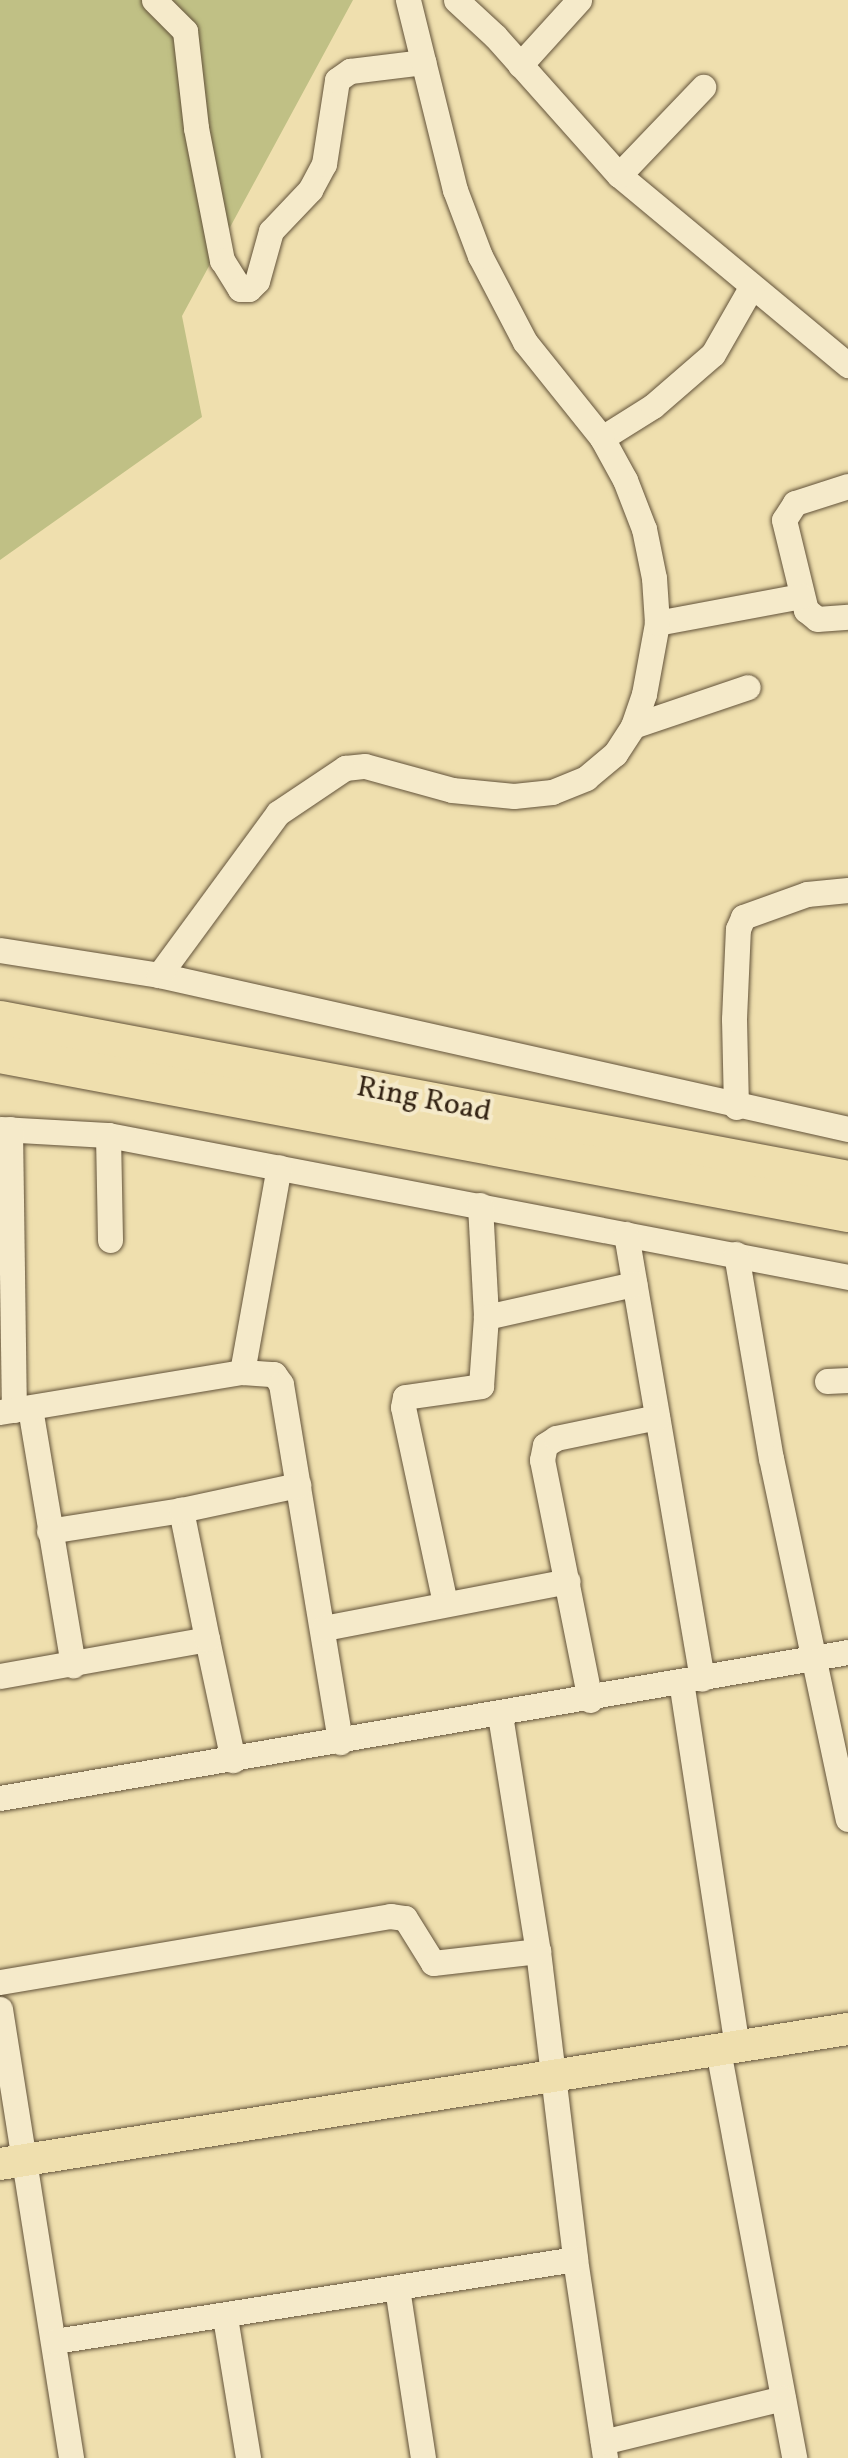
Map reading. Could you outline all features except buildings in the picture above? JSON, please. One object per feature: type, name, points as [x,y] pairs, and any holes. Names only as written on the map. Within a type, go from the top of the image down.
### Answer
[{"type":"highway","name":"Ring Road","points":[[0,1020],[848,1180]]},
{"type":"highway","name":"Ring Road","points":[[0,1054],[848,1212]]},
{"type":"main road","points":[[11,2162],[848,2030]]},
{"type":"street","points":[[154,0],[185,31],[196,128],[222,260],[240,288],[249,289],[257,281],[272,230],[318,178],[332,131],[337,80],[350,70],[424,62]]},
{"type":"street","points":[[159,975],[278,814],[345,768],[366,766],[452,790],[514,796],[552,792],[586,778],[615,754],[633,726],[644,694],[657,623],[654,578],[644,530],[602,438],[524,342],[501,302],[455,190],[408,0]]},
{"type":"street","points":[[456,0],[619,175],[848,365]]},
{"type":"street","points":[[520,65],[579,0]]},
{"type":"street","points":[[619,175],[702,87]]},
{"type":"street","points":[[602,438],[682,385],[712,354],[752,286]]},
{"type":"street","points":[[848,486],[795,503],[786,512],[801,596],[817,619],[848,617]]},
{"type":"street","points":[[657,623],[801,596]]},
{"type":"street","points":[[633,726],[748,688]]},
{"type":"street","points":[[736,1107],[734,1020],[738,929],[744,917],[806,894],[848,890]]},
{"type":"street","points":[[0,950],[159,975],[736,1107],[848,1128]]},
{"type":"street","points":[[73,1665],[49,1532],[15,1410],[5,1129],[108,1135],[848,1277]]},
{"type":"street","points":[[108,1135],[110,1240]]},
{"type":"street","points":[[242,1372],[278,1167]]},
{"type":"street","points":[[445,1602],[403,1407],[405,1397],[418,1392],[481,1386],[486,1317],[480,1205]]},
{"type":"street","points":[[626,1234],[657,1417],[692,1680],[728,2049],[794,2458]]},
{"type":"street","points":[[736,1254],[771,1458],[848,1819]]},
{"type":"street","points":[[486,1317],[634,1284]]},
{"type":"street","points":[[15,1410],[242,1372],[274,1374],[281,1384],[340,1742]]},
{"type":"street","points":[[590,1700],[542,1460],[545,1446],[556,1438],[657,1417]]},
{"type":"street","points":[[49,1532],[180,1510],[298,1484]]},
{"type":"street","points":[[180,1510],[232,1760]]},
{"type":"street","points":[[324,1628],[568,1581]]},
{"type":"street","points":[[0,1676],[207,1639]]},
{"type":"street","points":[[0,1798],[590,1700],[848,1652]]},
{"type":"street","points":[[500,1715],[538,1950],[604,2450],[782,2398]]},
{"type":"street","points":[[0,1982],[390,1916],[405,1918],[433,1964],[538,1950]]},
{"type":"street","points":[[0,2009],[11,2162],[54,2341],[71,2458]]},
{"type":"street","points":[[54,2341],[576,2259]]},
{"type":"street","points":[[397,2288],[422,2458]]},
{"type":"street","points":[[225,2317],[248,2458]]},
{"type":"green space","points":[[0,0],[353,0],[182,316],[202,417],[0,560]]}]
